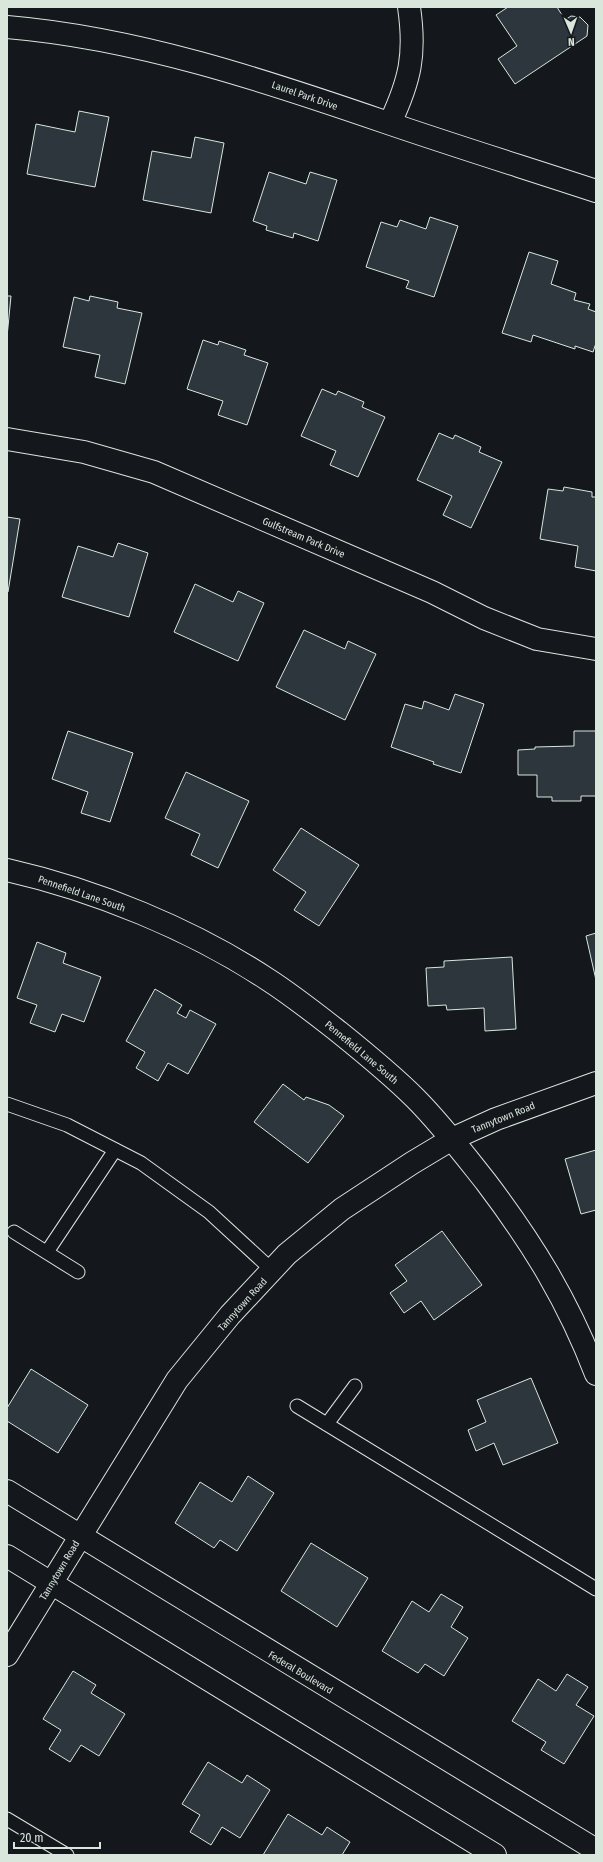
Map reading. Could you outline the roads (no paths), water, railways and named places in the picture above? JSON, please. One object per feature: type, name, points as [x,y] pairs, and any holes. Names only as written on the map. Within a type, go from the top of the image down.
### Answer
[{"type":"street","points":[[390,123],[408,79],[413,49],[409,7]]},
{"type":"street","name":"Laurel Park Drive","points":[[7,27],[80,37],[185,59],[276,85],[596,191]]},
{"type":"street","name":"Gulfstream Park Drive","points":[[7,440],[84,452],[154,472],[432,592],[484,618],[537,640],[596,649]]},
{"type":"street","name":"Pennefield Lane South","points":[[7,870],[44,878],[103,898],[202,942],[267,978],[379,1063],[416,1099],[452,1139],[517,1223],[590,1338],[596,1374]]},
{"type":"street","name":"Tannytown Road","points":[[7,1655],[177,1380],[230,1315],[287,1254],[342,1209],[412,1163],[452,1139],[496,1119],[596,1083]]},
{"type":"street","name":"Federal Boulevard","points":[[7,1491],[596,1850]]},
{"type":"street","points":[[7,1556],[495,1855]]},
{"type":"lane","points":[[7,1104],[67,1125],[141,1163],[209,1212],[272,1270]]},
{"type":"lane","points":[[47,1252],[115,1150]]},
{"type":"lane","points":[[14,1232],[78,1272]]},
{"type":"lane","points":[[327,1424],[355,1386]]},
{"type":"lane","points":[[297,1406],[596,1589]]},
{"type":"lane","points":[[7,1819],[67,1855]]}]
